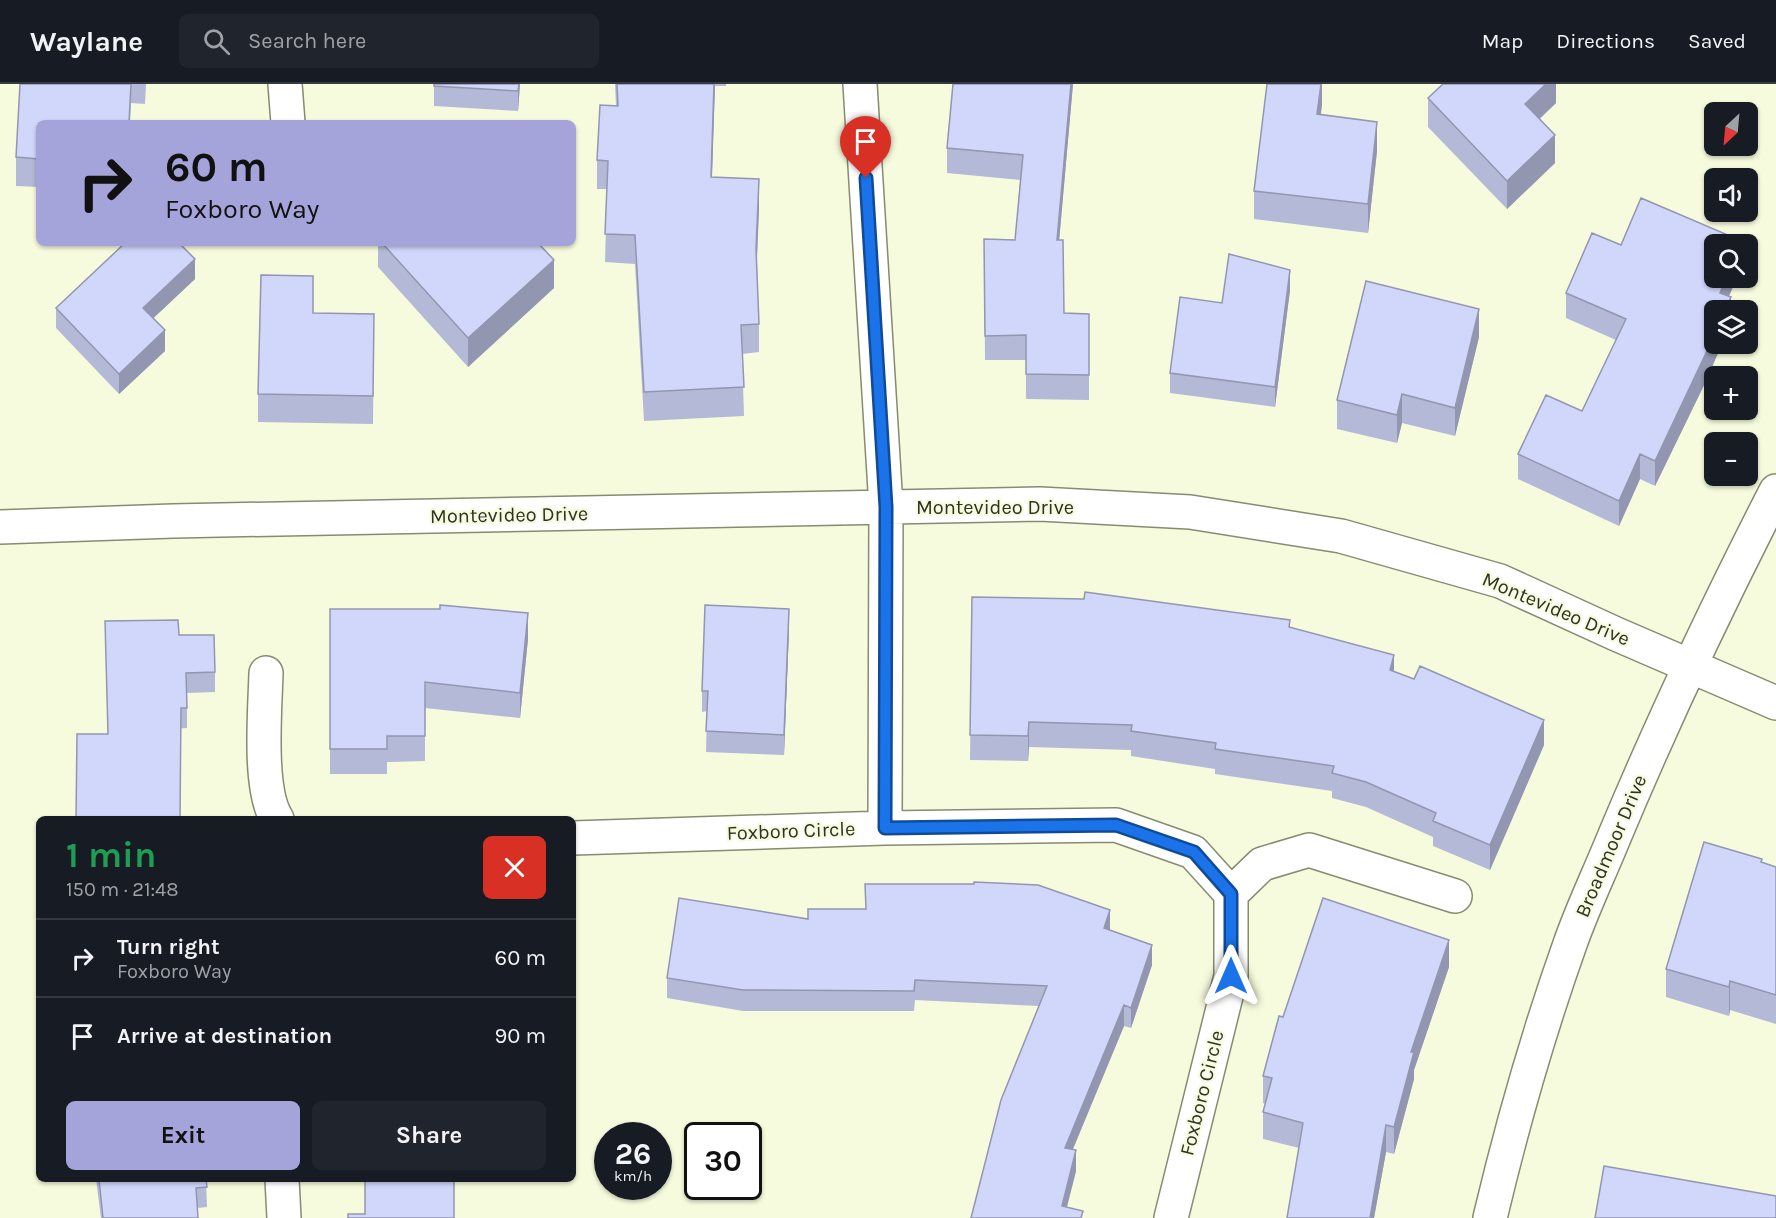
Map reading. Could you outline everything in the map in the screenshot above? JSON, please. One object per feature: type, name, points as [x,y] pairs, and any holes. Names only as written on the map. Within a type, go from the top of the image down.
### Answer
[{"type":"street","points":[[285,84],[288,120]]},
{"type":"street","points":[[860,84],[886,507],[885,828]]},
{"type":"street","name":"Broadmoor Drive","points":[[1490,1218],[1516,1112],[1571,941],[1654,741],[1689,665],[1776,491]]},
{"type":"street","name":"Montevideo Drive","points":[[0,527],[185,521],[1040,504],[1190,512],[1341,536],[1500,581],[1776,703]]},
{"type":"street","points":[[266,673],[265,787],[275,816]]},
{"type":"street","name":"Foxboro Circle","points":[[576,838],[885,828],[1116,825],[1194,852],[1231,894],[1231,976],[1172,1218]]},
{"type":"street","points":[[1231,894],[1262,864],[1309,850],[1455,896]]},
{"type":"street","points":[[282,1182],[284,1218]]},
{"type":"building","points":[[20,84],[131,84],[129,120],[36,120],[36,159],[16,157]]},
{"type":"building","points":[[434,84],[519,84],[518,91],[434,86]]},
{"type":"building","points":[[617,84],[714,84],[711,177],[759,179],[756,249],[759,324],[741,325],[744,387],[644,392],[635,235],[605,234],[608,161],[597,160],[600,105],[618,106]]},
{"type":"building","points":[[953,84],[1071,84],[1057,240],[1063,240],[1064,313],[1089,314],[1089,375],[1026,374],[1026,335],[985,336],[984,239],[1015,240],[1023,155],[947,148]]},
{"type":"building","points":[[1267,84],[1321,84],[1317,114],[1377,122],[1368,204],[1254,191]]},
{"type":"building","points":[[1443,84],[1546,84],[1525,104],[1555,135],[1507,181],[1428,98]]},
{"type":"building","points":[[1641,198],[1726,234],[1704,234],[1704,288],[1722,288],[1720,293],[1731,297],[1730,300],[1704,300],[1706,354],[1655,461],[1640,454],[1619,501],[1518,454],[1546,395],[1582,411],[1626,319],[1566,293],[1592,233],[1621,245]]},
{"type":"building","points":[[122,246],[182,246],[195,259],[143,308],[165,330],[119,374],[56,308]]},
{"type":"building","points":[[385,246],[541,246],[554,260],[468,338]]},
{"type":"building","points":[[1229,254],[1290,270],[1275,387],[1170,373],[1180,297],[1222,303]]},
{"type":"building","points":[[261,275],[313,276],[313,313],[374,314],[373,396],[258,394]]},
{"type":"building","points":[[1366,281],[1479,309],[1455,408],[1402,394],[1397,415],[1337,400]]},
{"type":"building","points":[[1085,592],[1290,620],[1289,627],[1394,655],[1390,670],[1414,679],[1420,666],[1544,720],[1490,845],[1433,821],[1436,813],[1366,782],[1332,773],[1334,766],[1215,749],[1216,743],[1131,731],[1132,725],[1029,722],[1028,736],[970,735],[972,597],[1084,599]]},
{"type":"building","points":[[440,605],[528,613],[520,693],[425,682],[425,736],[387,736],[387,749],[330,749],[330,609],[440,609]]},
{"type":"building","points":[[705,605],[789,609],[784,735],[706,731],[708,691],[702,691]]},
{"type":"building","points":[[178,620],[179,635],[214,635],[215,672],[186,673],[187,708],[181,708],[180,816],[76,816],[77,734],[108,734],[105,621]]},
{"type":"building","points":[[1704,842],[1762,859],[1761,862],[1776,867],[1776,995],[1730,981],[1729,987],[1666,969]]},
{"type":"building","points":[[974,882],[1038,885],[1110,910],[1104,928],[1152,945],[1131,1008],[1124,1005],[1065,1148],[1076,1150],[1062,1206],[1083,1211],[1081,1218],[971,1218],[1001,1100],[1047,986],[915,980],[914,991],[743,990],[667,978],[679,898],[808,919],[808,909],[866,909],[865,884],[974,884]]},
{"type":"building","points":[[1323,898],[1449,940],[1411,1052],[1414,1052],[1394,1127],[1386,1125],[1370,1218],[1287,1218],[1303,1123],[1263,1112],[1272,1078],[1263,1076],[1279,1016],[1283,1017]]},
{"type":"building","points":[[1604,1166],[1776,1196],[1776,1218],[1595,1218]]},
{"type":"building","points":[[99,1182],[206,1182],[207,1187],[196,1188],[198,1218],[103,1218]]},
{"type":"building","points":[[365,1182],[454,1182],[454,1218],[348,1218],[348,1214],[365,1214]]},
{"type":"route","points":[[866,178],[886,507],[885,828],[1116,825],[1194,852],[1231,894],[1231,976]]}]
